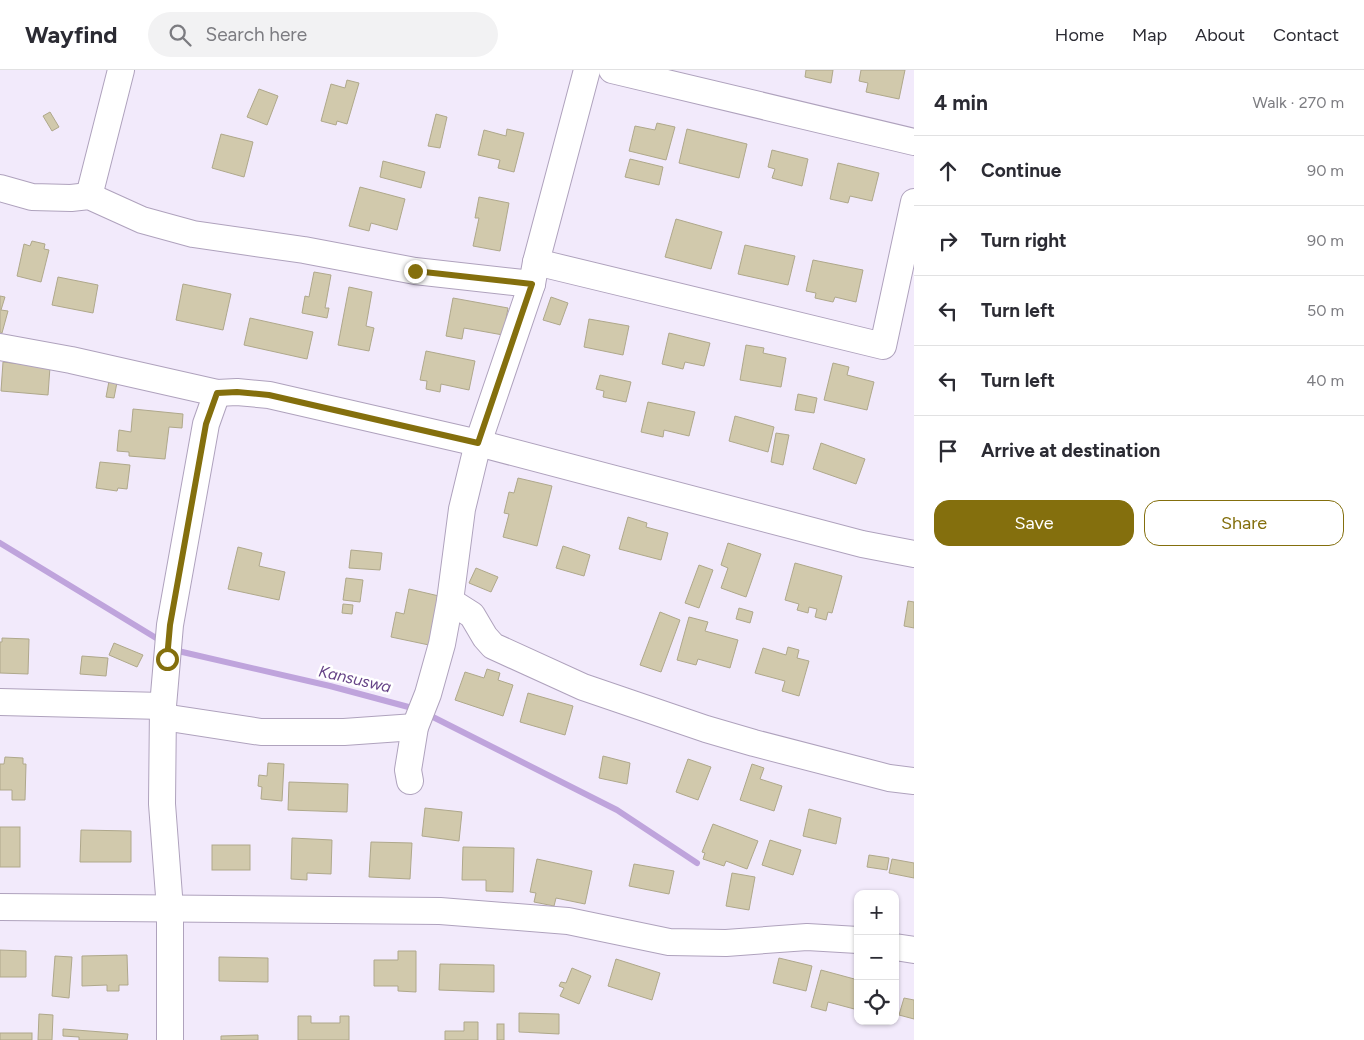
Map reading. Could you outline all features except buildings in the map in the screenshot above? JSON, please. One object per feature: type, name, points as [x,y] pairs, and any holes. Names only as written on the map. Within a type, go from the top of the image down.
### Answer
[{"type":"street","points":[[89,196],[121,70]]},
{"type":"street","points":[[410,781],[408,770],[416,723],[428,694],[442,644],[450,601],[462,509],[478,443],[534,273],[588,70]]},
{"type":"street","points":[[612,70],[914,142]]},
{"type":"street","points":[[0,188],[32,197],[71,198],[89,196],[142,220],[193,234],[304,250],[415,271],[534,273],[883,346],[914,202]]},
{"type":"street","points":[[0,347],[71,360],[217,393],[237,392],[269,395],[478,443],[862,544],[914,554]]},
{"type":"street","points":[[170,1040],[170,909],[162,804],[163,711],[170,625],[206,424],[217,393]]},
{"type":"street","points":[[450,601],[472,615],[485,637],[494,646],[583,687],[754,743],[889,778],[914,781]]},
{"type":"street","points":[[0,702],[163,711],[261,732],[344,732],[416,723]]},
{"type":"street","points":[[0,907],[440,911],[568,921],[669,942],[726,943],[807,937],[854,940]]},
{"type":"street","points":[[899,948],[914,950]]},
{"type":"waterway","name":"Kansuswa","points":[[0,543],[161,641]]},
{"type":"waterway","name":"Kansuswa","points":[[174,649],[330,686],[416,709]]},
{"type":"waterway","name":"Kansuswa","points":[[425,713],[617,810],[697,863]]},
{"type":"route","points":[[167,659],[170,625],[206,424],[217,393],[237,392],[269,395],[478,443],[532,284],[415,271]]}]
